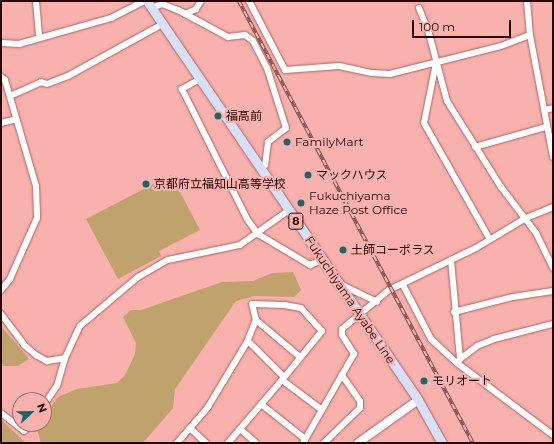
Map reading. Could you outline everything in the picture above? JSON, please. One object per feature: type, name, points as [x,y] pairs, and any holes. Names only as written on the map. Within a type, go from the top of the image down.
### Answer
[{"type":"main road","name":"Fukuchiyama Ayabe Line","points":[[148,3],[418,400],[442,443]]},
{"type":"street","points":[[36,1],[39,38]]},
{"type":"street","points":[[185,14],[196,9],[201,1]]},
{"type":"street","points":[[249,1],[285,70],[339,66],[372,73],[390,74],[436,63],[530,35]]},
{"type":"street","points":[[527,1],[530,35],[545,110],[546,127],[553,157]]},
{"type":"street","points":[[1,43],[19,44],[111,18],[148,3],[168,4],[228,37],[245,35],[253,41],[260,52],[286,128],[268,142],[265,165],[260,168]]},
{"type":"street","points":[[419,8],[447,101],[501,187],[526,218],[553,266]]},
{"type":"street","points":[[10,96],[41,82],[47,84],[68,76],[157,27]]},
{"type":"street","points":[[436,63],[424,123],[489,238]]},
{"type":"street","points":[[1,77],[5,80],[36,186],[37,218],[35,228],[10,279],[1,290]]},
{"type":"street","points":[[200,79],[182,89],[246,219],[258,234],[310,266],[322,260]]},
{"type":"street","points":[[545,110],[553,108]]},
{"type":"street","points":[[1,123],[17,119]]},
{"type":"street","points":[[475,147],[546,127]]},
{"type":"street","points":[[261,404],[304,441],[354,354],[342,335],[342,329],[377,302],[389,290],[403,285],[451,260],[526,218],[553,207]]},
{"type":"street","points":[[52,393],[57,386],[65,358],[80,326],[138,277],[168,260],[240,245],[258,234],[289,210]]},
{"type":"street","points":[[451,260],[458,361]]},
{"type":"street","points":[[339,284],[377,302]]},
{"type":"street","points":[[403,285],[431,339],[553,435]]},
{"type":"street","points":[[454,312],[513,297],[553,291]]},
{"type":"street","points":[[177,443],[208,407],[248,341],[256,320],[252,304],[284,304],[301,308],[322,331],[228,443]]},
{"type":"street","points":[[1,314],[24,345],[36,355],[46,360],[65,358]]},
{"type":"street","points":[[256,320],[300,357]]},
{"type":"street","points":[[458,361],[477,346],[494,339],[553,324]]},
{"type":"street","points":[[248,341],[283,378],[322,410]]},
{"type":"street","points":[[324,443],[360,408],[360,401],[342,375]]},
{"type":"street","points":[[358,443],[418,400]]},
{"type":"street","points":[[1,413],[12,422]]},
{"type":"street","points":[[190,428],[206,443]]},
{"type":"street","points":[[240,429],[256,443]]},
{"type":"shaded area","points":[[171,175],[200,230],[159,251],[161,256],[118,279],[86,219]]},
{"type":"shaded area","points":[[293,272],[301,290],[294,297],[255,296],[236,301],[175,389],[173,408],[143,443],[41,443],[38,432],[52,432],[52,405],[58,397],[77,389],[117,383],[125,375],[135,354],[136,343],[123,317],[131,310],[141,310],[222,282],[253,281],[272,273]]},
{"type":"shaded area","points":[[1,326],[29,359],[18,366],[1,366]]},
{"type":"shaded area","points":[[1,420],[12,430],[12,432],[14,432],[26,443],[1,443]]},
{"type":"railway","points":[[239,1],[473,443]]},
{"type":"place","name":"福高前","points":[[218,116]]},
{"type":"place","name":"FamilyMart","points":[[287,142]]},
{"type":"place","name":"マックハウス","points":[[308,175]]},
{"type":"place","name":"京都府立福知山高等学校","points":[[146,184]]},
{"type":"place","name":"Fukuchiyama Haze Post Office","points":[[301,203]]},
{"type":"place","name":"土師コーポラス","points":[[343,250]]},
{"type":"place","name":"モリオート","points":[[424,381]]}]
